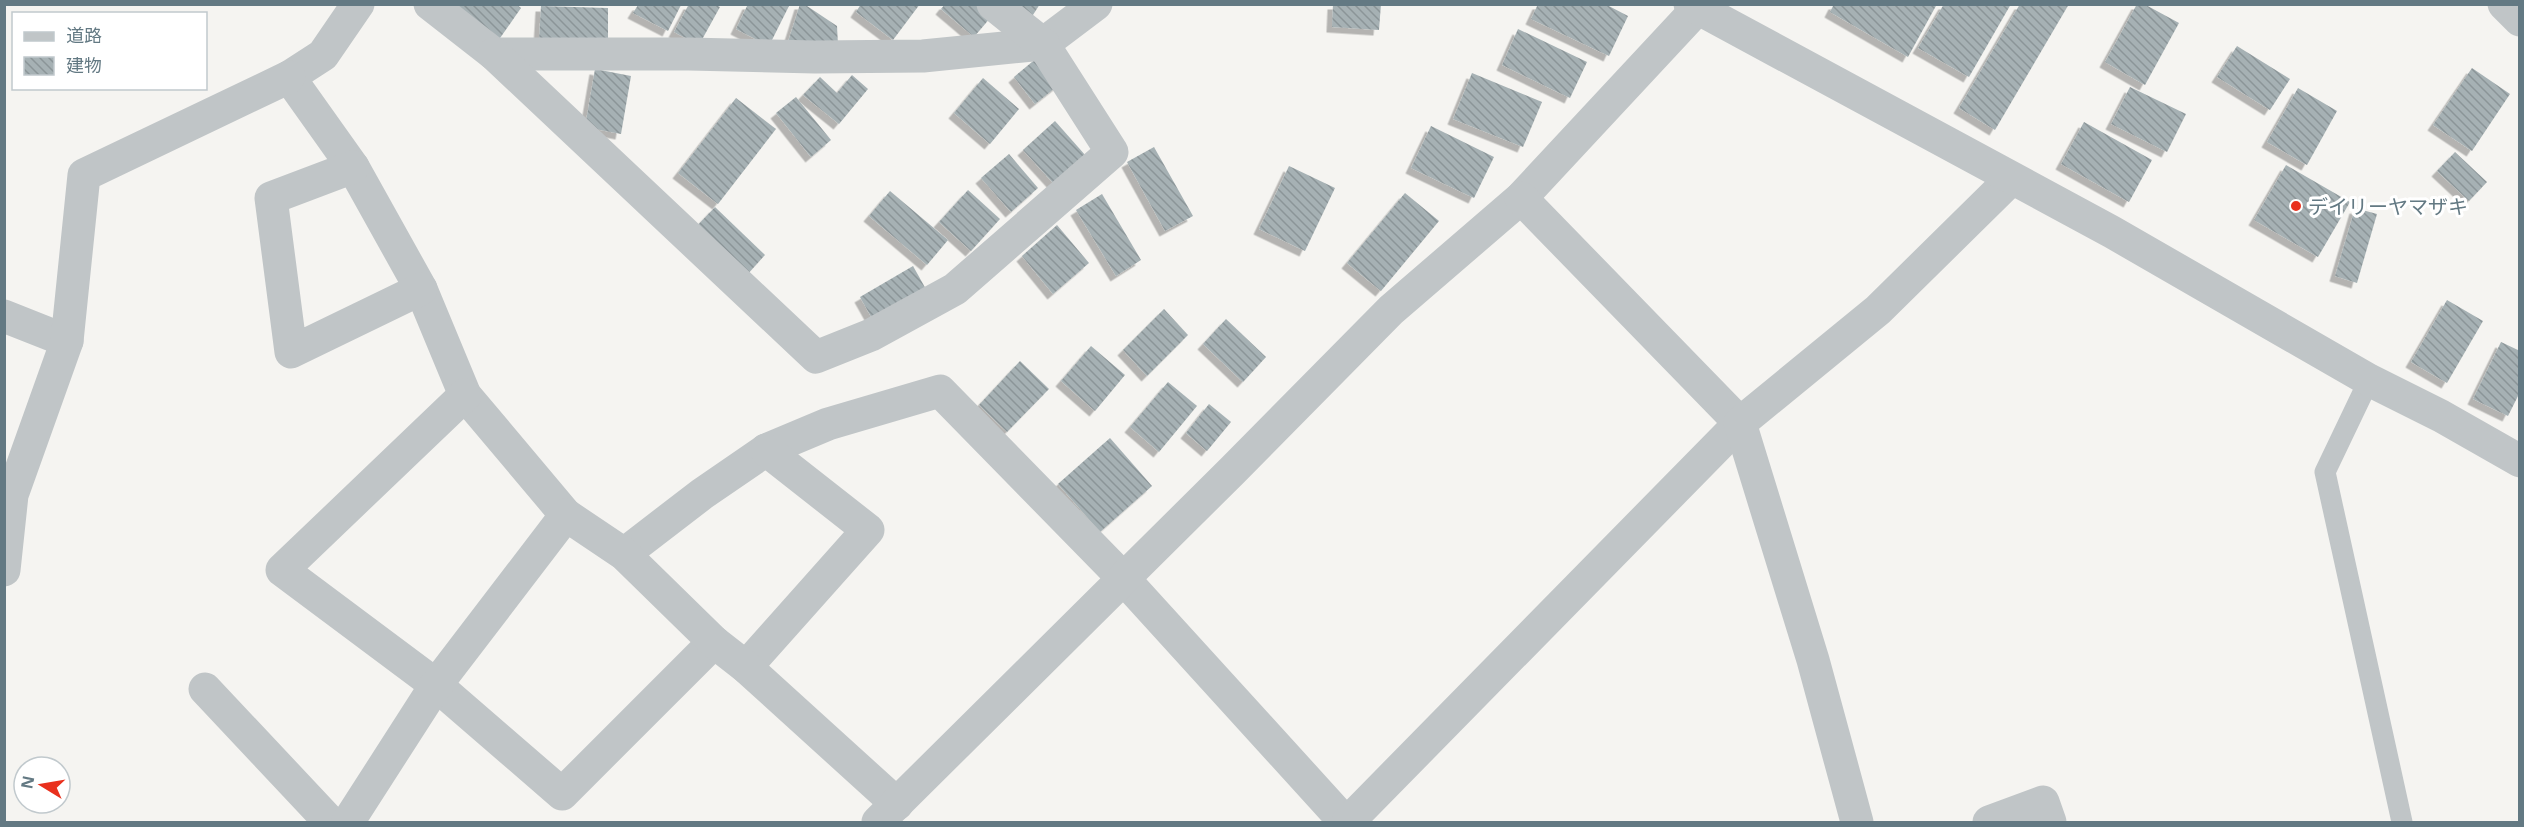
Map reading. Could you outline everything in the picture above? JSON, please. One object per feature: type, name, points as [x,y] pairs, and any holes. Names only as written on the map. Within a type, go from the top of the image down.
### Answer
[{"type":"street","points":[[4,570],[8,495],[67,341],[84,175],[289,77],[323,55],[358,4]]},
{"type":"street","points":[[430,4],[494,54],[816,357],[871,335],[955,289],[1112,153],[1043,44],[993,4]]},
{"type":"street","points":[[494,54],[923,56],[1043,44],[1096,4]]},
{"type":"street","points":[[2504,4],[2520,20]]},
{"type":"street","points":[[289,77],[353,167],[421,289],[465,395],[566,515],[624,554],[714,642],[746,667],[887,813],[1391,310],[1521,198],[1694,7],[2112,232],[2369,380],[2441,416],[2520,461]]},
{"type":"street","points":[[353,167],[271,198],[291,352],[421,289]]},
{"type":"street","points":[[624,554],[702,494],[766,450],[828,424],[940,392],[1123,578],[1347,822],[1740,423],[1878,310],[2011,178]]},
{"type":"street","points":[[1521,198],[1740,423],[1813,660],[1857,822]]},
{"type":"street","points":[[4,316],[67,341]]},
{"type":"street","points":[[465,395],[282,570],[436,685],[562,794],[714,642]]},
{"type":"street","points":[[746,667],[868,530],[766,450]]},
{"type":"street","points":[[348,822],[436,685],[566,515]]},
{"type":"street","points":[[205,689],[330,822]]},
{"type":"street","points":[[1989,822],[2043,802],[2049,822]]},
{"type":"lane","points":[[2369,380],[2325,472],[2402,822]]},
{"type":"building","points":[[445,4],[516,4],[521,8],[498,41]]},
{"type":"building","points":[[689,4],[714,4],[720,7],[699,45],[674,32]]},
{"type":"building","points":[[748,4],[790,4],[769,46],[736,29]]},
{"type":"building","points":[[800,4],[804,4],[837,26],[838,45],[788,42]]},
{"type":"building","points":[[861,4],[920,4],[893,40],[856,12]]},
{"type":"building","points":[[945,4],[976,4],[991,17],[974,37],[941,9]]},
{"type":"building","points":[[1012,4],[1040,4],[1031,18]]},
{"type":"building","points":[[1333,4],[1381,4],[1379,30],[1332,27]]},
{"type":"building","points":[[1538,4],[1605,4],[1628,16],[1609,56],[1531,19]]},
{"type":"building","points":[[1834,4],[1937,4],[1908,57],[1830,12]]},
{"type":"building","points":[[1944,4],[2011,4],[1969,77],[1918,48]]},
{"type":"building","points":[[2020,4],[2069,4],[1995,130],[1959,108]]},
{"type":"building","points":[[2137,4],[2144,4],[2179,23],[2145,85],[2105,62]]},
{"type":"building","points":[[638,5],[681,5],[668,31],[633,13]]},
{"type":"building","points":[[541,6],[608,8],[608,42],[539,40]]},
{"type":"building","points":[[1518,29],[1587,62],[1570,98],[1502,65]]},
{"type":"building","points":[[2237,46],[2290,79],[2270,110],[2217,77]]},
{"type":"building","points":[[1038,57],[1060,84],[1035,104],[1014,77]]},
{"type":"building","points":[[2472,68],[2510,94],[2472,151],[2433,125]]},
{"type":"building","points":[[595,69],[631,76],[621,134],[585,127]]},
{"type":"building","points":[[1472,73],[1542,102],[1523,147],[1453,119]]},
{"type":"building","points":[[852,75],[868,89],[839,124],[803,95],[820,77],[837,93]]},
{"type":"building","points":[[983,78],[1019,109],[990,144],[954,113]]},
{"type":"building","points":[[2130,87],[2186,114],[2167,152],[2111,124]]},
{"type":"building","points":[[2298,88],[2337,111],[2307,165],[2267,142]]},
{"type":"building","points":[[796,97],[831,140],[811,157],[776,113]]},
{"type":"building","points":[[736,98],[776,129],[718,204],[678,173]]},
{"type":"building","points":[[1055,121],[1086,156],[1055,185],[1023,150]]},
{"type":"building","points":[[2084,122],[2152,160],[2129,202],[2061,164]]},
{"type":"building","points":[[1431,126],[1494,157],[1474,198],[1411,168]]},
{"type":"building","points":[[1154,147],[1193,216],[1165,231],[1127,162]]},
{"type":"building","points":[[2455,152],[2487,182],[2469,201],[2437,171]]},
{"type":"building","points":[[1009,154],[1038,188],[1011,212],[981,178]]},
{"type":"building","points":[[2286,165],[2350,202],[2318,257],[2254,220]]},
{"type":"building","points":[[1289,166],[1335,188],[1305,251],[1259,229]]},
{"type":"building","points":[[968,190],[1000,219],[971,251],[939,222]]},
{"type":"building","points":[[890,191],[948,240],[927,265],[869,216]]},
{"type":"building","points":[[1405,193],[1439,221],[1381,291],[1347,263]]},
{"type":"building","points":[[1102,194],[1141,260],[1116,276],[1076,210]]},
{"type":"building","points":[[715,207],[765,255],[745,277],[694,229]]},
{"type":"building","points":[[2355,208],[2377,214],[2357,283],[2335,276]]},
{"type":"building","points":[[1057,225],[1089,263],[1053,294],[1022,256]]},
{"type":"building","points":[[913,266],[927,291],[874,322],[860,297]]},
{"type":"building","points":[[2447,300],[2483,321],[2447,383],[2411,362]]},
{"type":"building","points":[[1164,309],[1188,335],[1147,376],[1123,350]]},
{"type":"building","points":[[1226,319],[1266,357],[1243,382],[1203,344]]},
{"type":"building","points":[[2501,342],[2520,351],[2520,392],[2508,416],[2473,399]]},
{"type":"building","points":[[1091,346],[1125,375],[1095,411],[1061,381]]},
{"type":"building","points":[[1020,361],[1049,389],[1007,432],[979,405]]},
{"type":"building","points":[[1168,382],[1197,406],[1159,452],[1130,427]]},
{"type":"building","points":[[1209,404],[1231,422],[1207,451],[1186,433]]},
{"type":"building","points":[[1110,438],[1152,486],[1100,532],[1058,484]]},
{"type":"place","name":"デイリーヤマザキ","points":[[2296,206]]}]
